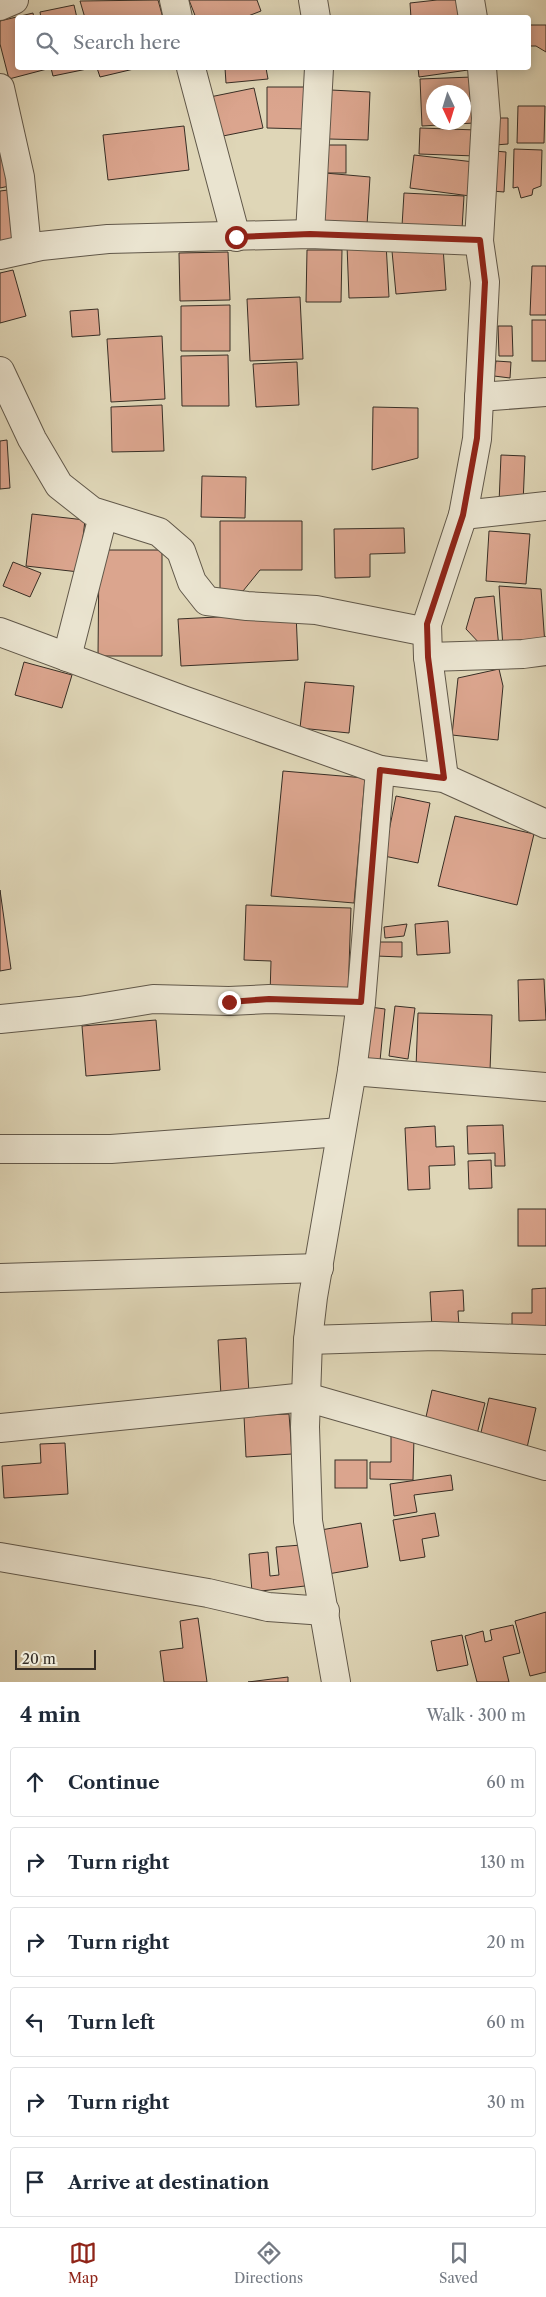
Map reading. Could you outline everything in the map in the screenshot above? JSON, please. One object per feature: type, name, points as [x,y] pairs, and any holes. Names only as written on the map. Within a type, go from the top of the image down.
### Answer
[{"type":"street","points":[[0,6],[14,0]]},
{"type":"street","points":[[174,0],[177,15]]},
{"type":"street","points":[[313,0],[316,15]]},
{"type":"street","points":[[470,0],[472,15]]},
{"type":"street","points":[[192,70],[236,237]]},
{"type":"street","points":[[310,234],[319,70]]},
{"type":"street","points":[[444,778],[427,624],[463,515],[477,438],[485,282],[480,240],[486,118],[482,70]]},
{"type":"street","points":[[0,88],[20,177],[27,249]]},
{"type":"street","points":[[0,255],[27,249],[108,239],[310,234],[480,240]]},
{"type":"street","points":[[0,371],[32,439],[59,485],[92,511],[159,532],[181,552],[192,582],[206,600],[247,606],[316,610],[428,644],[523,654],[546,651]]},
{"type":"street","points":[[479,397],[546,392]]},
{"type":"street","points":[[463,515],[546,506]]},
{"type":"street","points":[[67,657],[103,516]]},
{"type":"street","points":[[0,632],[380,770],[444,778],[546,824]]},
{"type":"street","points":[[336,1682],[308,1521],[305,1428],[308,1340],[352,1071],[361,1002],[380,770]]},
{"type":"street","points":[[0,1019],[80,1011],[153,999],[229,1002],[269,999],[361,1002]]},
{"type":"street","points":[[352,1071],[546,1087]]},
{"type":"street","points":[[0,1149],[111,1149],[341,1132]]},
{"type":"street","points":[[0,1278],[319,1268]]},
{"type":"street","points":[[308,1340],[435,1336],[546,1340]]},
{"type":"street","points":[[0,1428],[306,1397],[546,1466]]},
{"type":"street","points":[[0,1556],[208,1592],[268,1607],[325,1611]]},
{"type":"building","points":[[158,0],[162,15],[84,15],[80,1]]},
{"type":"building","points":[[189,0],[257,0],[261,11],[251,15],[195,15]]},
{"type":"building","points":[[459,0],[461,15],[411,15],[410,3]]},
{"type":"building","points":[[74,5],[76,15],[40,15],[40,12]]},
{"type":"building","points":[[15,17],[15,70],[43,70],[9,79],[0,44],[0,21]]},
{"type":"building","points":[[531,25],[546,25],[546,52],[536,46],[531,46]]},
{"type":"building","points":[[52,70],[82,70],[53,76]]},
{"type":"building","points":[[98,70],[130,70],[100,77]]},
{"type":"building","points":[[225,70],[266,70],[268,79],[226,83]]},
{"type":"building","points":[[418,70],[468,70],[419,77]]},
{"type":"building","points":[[472,77],[474,123],[471,123],[471,85],[426,85],[426,126],[422,126],[420,79]]},
{"type":"building","points":[[267,87],[305,87],[305,129],[267,128]]},
{"type":"building","points":[[254,88],[263,128],[213,138],[205,98]]},
{"type":"building","points":[[331,90],[370,92],[368,140],[329,139]]},
{"type":"building","points":[[518,106],[545,106],[544,143],[517,143]]},
{"type":"building","points":[[495,118],[508,118],[508,144],[495,145]]},
{"type":"building","points":[[184,126],[189,170],[108,180],[103,135]]},
{"type":"building","points":[[420,128],[426,128],[426,130],[477,130],[476,156],[419,154]]},
{"type":"building","points":[[0,132],[14,185],[0,188]]},
{"type":"building","points":[[325,145],[346,145],[346,173],[325,173]]},
{"type":"building","points":[[514,149],[542,150],[541,186],[533,189],[532,195],[521,198],[518,187],[513,188]]},
{"type":"building","points":[[494,151],[506,152],[504,192],[492,191]]},
{"type":"building","points":[[414,155],[474,162],[470,196],[410,188]]},
{"type":"building","points":[[325,173],[370,177],[367,225],[322,221]]},
{"type":"building","points":[[8,190],[18,245],[0,249],[0,191]]},
{"type":"building","points":[[404,193],[464,196],[462,229],[402,226]]},
{"type":"building","points":[[386,243],[389,297],[349,298],[347,245]]},
{"type":"building","points":[[443,247],[446,290],[396,294],[392,251]]},
{"type":"building","points":[[307,250],[342,250],[341,302],[306,302]]},
{"type":"building","points":[[228,252],[230,300],[180,301],[179,253]]},
{"type":"building","points":[[532,266],[546,266],[546,315],[530,315]]},
{"type":"building","points":[[13,270],[26,316],[0,323],[0,273]]},
{"type":"building","points":[[300,297],[303,359],[250,361],[247,299]]},
{"type":"building","points":[[230,305],[230,351],[181,351],[181,306]]},
{"type":"building","points":[[98,309],[100,335],[72,337],[70,311]]},
{"type":"building","points":[[532,320],[546,320],[546,361],[532,361]]},
{"type":"building","points":[[498,326],[512,326],[513,356],[499,356]]},
{"type":"building","points":[[162,336],[165,399],[111,402],[107,339]]},
{"type":"building","points":[[228,355],[229,406],[182,406],[181,356]]},
{"type":"building","points":[[496,361],[511,362],[510,378],[494,376]]},
{"type":"building","points":[[297,362],[299,405],[256,407],[253,364]]},
{"type":"building","points":[[162,405],[164,451],[112,452],[111,407]]},
{"type":"building","points":[[373,407],[418,408],[418,458],[372,470]]},
{"type":"building","points":[[7,440],[10,488],[0,489],[0,441]]},
{"type":"building","points":[[501,455],[525,456],[523,504],[499,503]]},
{"type":"building","points":[[202,476],[246,477],[245,518],[201,517]]},
{"type":"building","points":[[32,514],[85,520],[79,572],[26,566]]},
{"type":"building","points":[[220,521],[302,521],[302,570],[260,570],[243,591],[220,591]]},
{"type":"building","points":[[404,528],[405,553],[370,554],[370,577],[335,578],[334,529]]},
{"type":"building","points":[[489,531],[530,534],[526,584],[486,581]]},
{"type":"building","points":[[99,550],[162,550],[162,656],[98,656]]},
{"type":"building","points":[[13,562],[41,573],[30,597],[3,586]]},
{"type":"building","points":[[499,586],[541,589],[545,645],[503,648]]},
{"type":"building","points":[[494,596],[499,648],[482,646],[466,629],[475,598]]},
{"type":"building","points":[[296,613],[298,660],[181,666],[178,619]]},
{"type":"building","points":[[24,662],[72,675],[62,708],[15,695]]},
{"type":"building","points":[[499,669],[503,686],[498,740],[452,735],[458,678]]},
{"type":"building","points":[[305,682],[354,686],[349,733],[300,728]]},
{"type":"building","points":[[283,771],[365,778],[354,903],[271,896]]},
{"type":"building","points":[[396,796],[430,803],[418,863],[384,856]]},
{"type":"building","points":[[455,816],[534,834],[517,905],[438,886]]},
{"type":"building","points":[[0,890],[11,969],[0,971]]},
{"type":"building","points":[[246,905],[351,908],[348,997],[270,995],[271,961],[244,960]]},
{"type":"building","points":[[448,921],[450,953],[417,955],[415,924]]},
{"type":"building","points":[[407,924],[404,936],[385,938],[384,927]]},
{"type":"building","points":[[376,942],[402,942],[402,957],[376,956]]},
{"type":"building","points":[[544,979],[546,1020],[519,1021],[518,980]]},
{"type":"building","points":[[395,1006],[415,1008],[408,1059],[389,1056]]},
{"type":"building","points":[[370,1007],[385,1009],[380,1061],[365,1059]]},
{"type":"building","points":[[418,1013],[492,1015],[490,1071],[416,1068]]},
{"type":"building","points":[[156,1020],[160,1070],[86,1076],[82,1026]]},
{"type":"building","points":[[503,1125],[505,1166],[495,1166],[495,1153],[468,1154],[467,1126]]},
{"type":"building","points":[[435,1126],[436,1147],[454,1146],[455,1165],[429,1166],[430,1189],[408,1190],[405,1128]]},
{"type":"building","points":[[491,1160],[492,1188],[469,1189],[468,1161]]},
{"type":"building","points":[[518,1209],[546,1209],[546,1246],[518,1246]]},
{"type":"building","points":[[546,1288],[546,1329],[512,1330],[512,1313],[532,1313],[532,1289]]},
{"type":"building","points":[[463,1290],[464,1311],[458,1311],[459,1326],[432,1328],[430,1292]]},
{"type":"building","points":[[246,1338],[249,1394],[221,1396],[218,1340]]},
{"type":"building","points":[[432,1390],[485,1403],[476,1438],[424,1426]]},
{"type":"building","points":[[489,1398],[536,1408],[526,1452],[479,1441]]},
{"type":"building","points":[[289,1414],[292,1454],[246,1457],[244,1416]]},
{"type":"building","points":[[391,1435],[414,1436],[413,1480],[370,1479],[370,1462],[391,1462]]},
{"type":"building","points":[[65,1443],[68,1494],[4,1498],[2,1466],[41,1463],[40,1444]]},
{"type":"building","points":[[335,1460],[367,1460],[367,1488],[335,1488]]},
{"type":"building","points":[[451,1475],[453,1490],[414,1495],[417,1512],[394,1516],[390,1484]]},
{"type":"building","points":[[435,1513],[439,1536],[422,1539],[425,1557],[400,1561],[393,1520]]},
{"type":"building","points":[[361,1523],[368,1567],[328,1574],[321,1530]]},
{"type":"building","points":[[301,1545],[305,1586],[252,1592],[249,1554],[268,1552],[270,1576],[279,1575],[276,1547]]},
{"type":"building","points":[[546,1612],[546,1672],[530,1676],[515,1621]]},
{"type":"building","points":[[198,1618],[207,1682],[164,1682],[160,1651],[183,1648],[180,1621]]},
{"type":"building","points":[[513,1625],[520,1653],[503,1657],[509,1682],[477,1682],[465,1636],[483,1631],[485,1642],[492,1640],[490,1630]]},
{"type":"building","points":[[462,1635],[468,1665],[437,1671],[431,1641]]},
{"type":"building","points":[[288,1677],[288,1682],[248,1682]]},
{"type":"route","points":[[229,1002],[269,999],[361,1002],[380,770],[444,778],[428,657],[427,624],[463,515],[477,438],[485,282],[480,240],[310,234],[236,237]]}]
